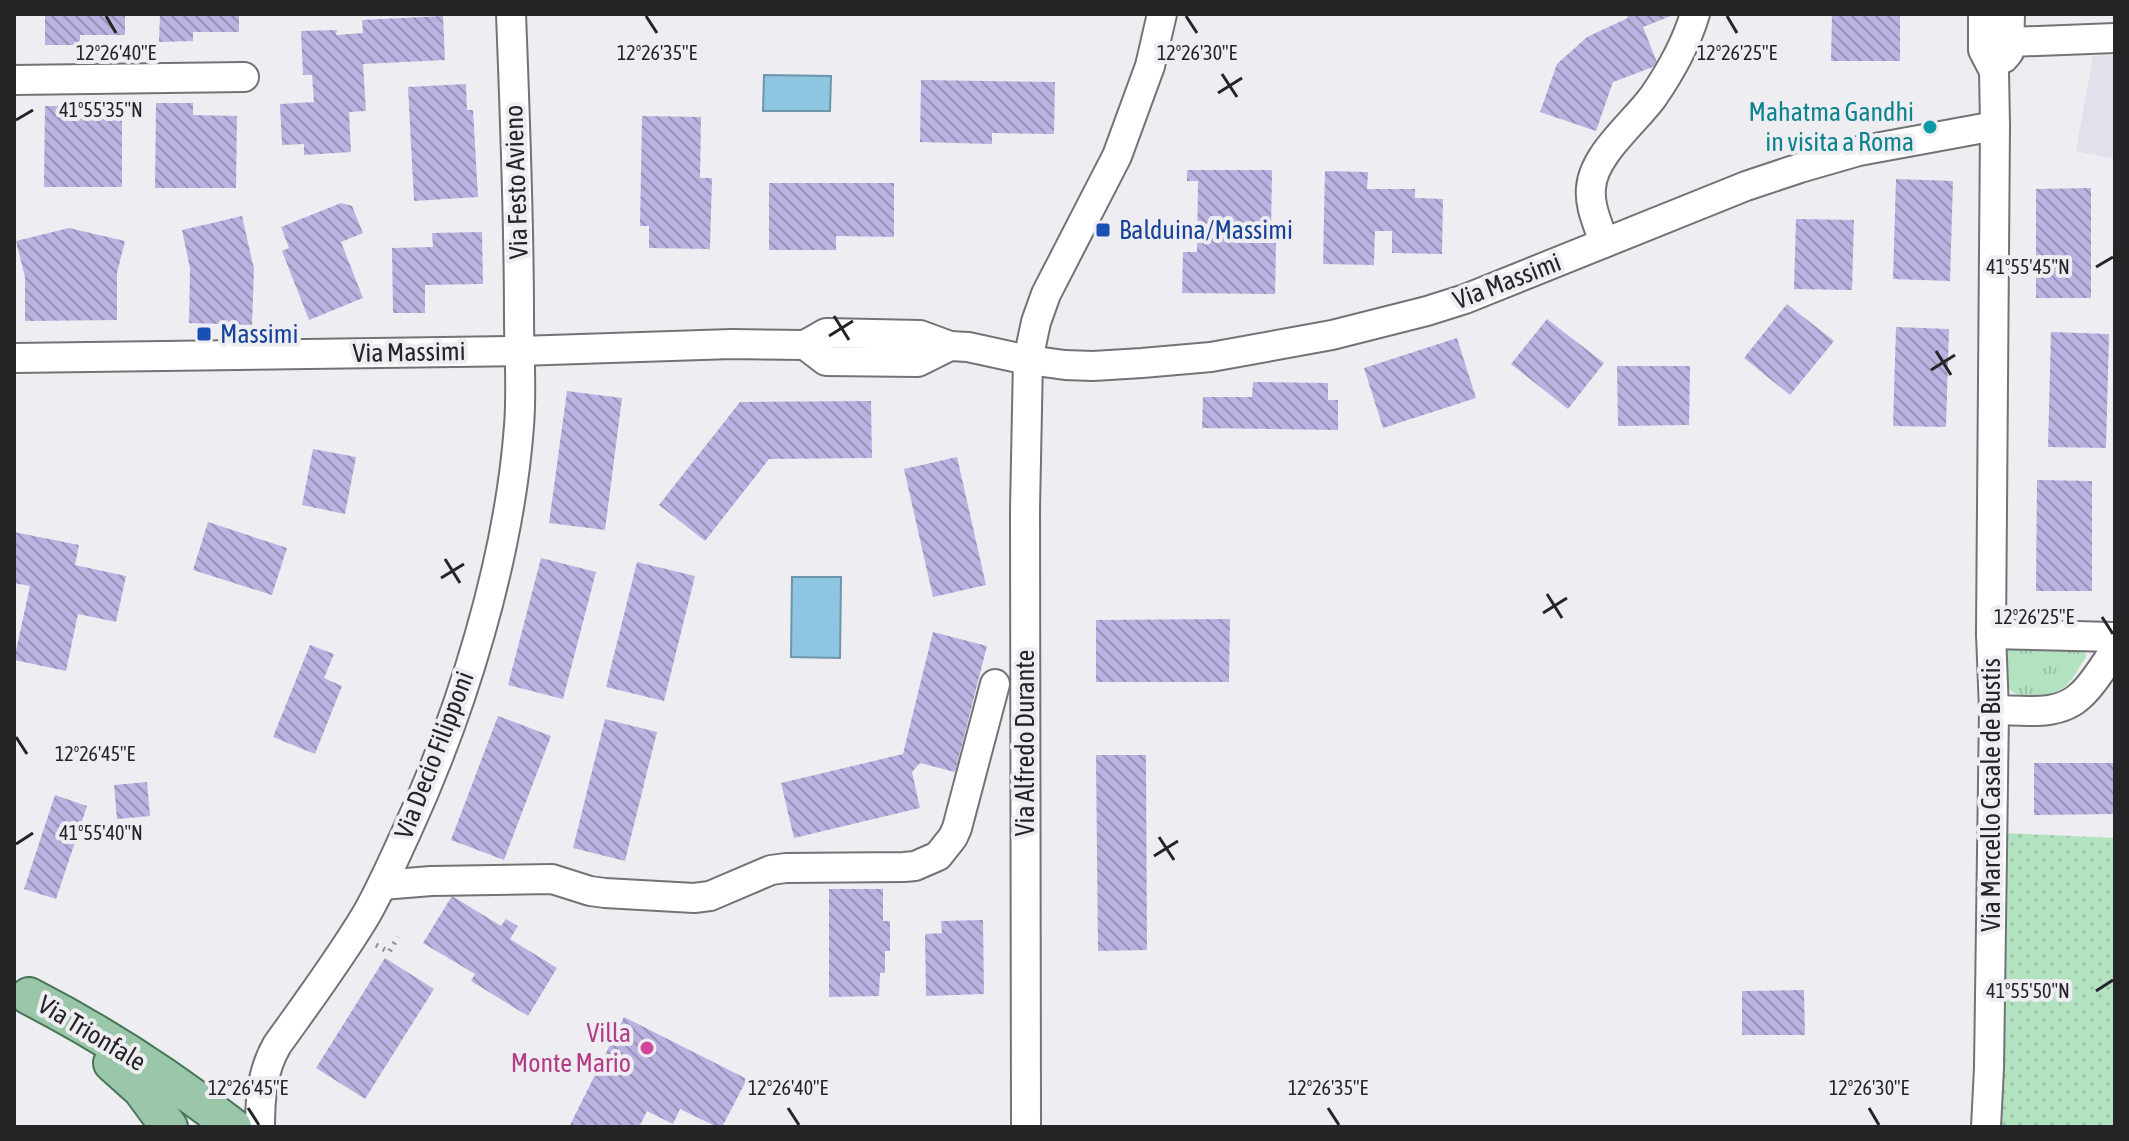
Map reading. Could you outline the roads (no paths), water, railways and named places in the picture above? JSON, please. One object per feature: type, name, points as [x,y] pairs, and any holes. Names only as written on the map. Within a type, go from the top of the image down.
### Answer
[{"type":"main road","name":"Via Trionfale","points":[[22,991],[131,1079],[150,1099],[169,1127]]},
{"type":"main road","name":"Via Trionfale","points":[[22,991],[149,1066],[233,1127]]},
{"type":"street","name":"Via Festo Avieno","points":[[511,14],[519,212],[519,351]]},
{"type":"street","name":"Via Alfredo Durante","points":[[1026,1127],[1025,509],[1028,360],[1046,294],[1117,156],[1150,66],[1162,14]]},
{"type":"street","points":[[1604,243],[1592,207],[1591,189],[1595,170],[1659,88],[1681,53],[1695,14]]},
{"type":"street","points":[[1983,14],[1983,50],[1994,71],[1995,126]]},
{"type":"street","points":[[1994,71],[2009,52],[2010,14]]},
{"type":"street","points":[[2010,42],[2115,38]]},
{"type":"street","points":[[14,80],[244,77]]},
{"type":"street","name":"Via Massimi","points":[[14,358],[805,345],[826,333],[920,335],[950,346],[1028,360],[1079,365],[1211,357],[1332,335],[1465,299],[1746,186],[1800,168],[1859,151],[1995,126]]},
{"type":"street","name":"Via Marcello Casale de Bustis","points":[[1986,1127],[1994,710],[1991,634],[1995,126]]},
{"type":"street","name":"Via Decio Filipponi","points":[[260,1127],[263,1077],[269,1060],[346,946],[382,885],[444,743],[490,594],[514,472],[520,406],[519,351]]},
{"type":"street","points":[[1991,634],[2115,637]]},
{"type":"street","points":[[1994,710],[2051,710],[2065,706],[2083,694],[2115,650]]},
{"type":"street","points":[[382,885],[552,879],[590,891],[694,898],[710,896],[771,870],[915,866],[938,856],[953,837],[995,684]]},
{"type":"water","points":[[764,75],[831,76],[830,111],[763,111]]},
{"type":"water","points":[[792,577],[841,577],[840,658],[791,657]]},
{"type":"place","name":"Mahatma Gandhi in visita a Roma","points":[[1930,127]]},
{"type":"place","name":"Balduina/Massimi","points":[[1103,230]]},
{"type":"place","name":"Massimi","points":[[204,334]]},
{"type":"place","name":"Villa Monte Mario","points":[[647,1048]]}]
